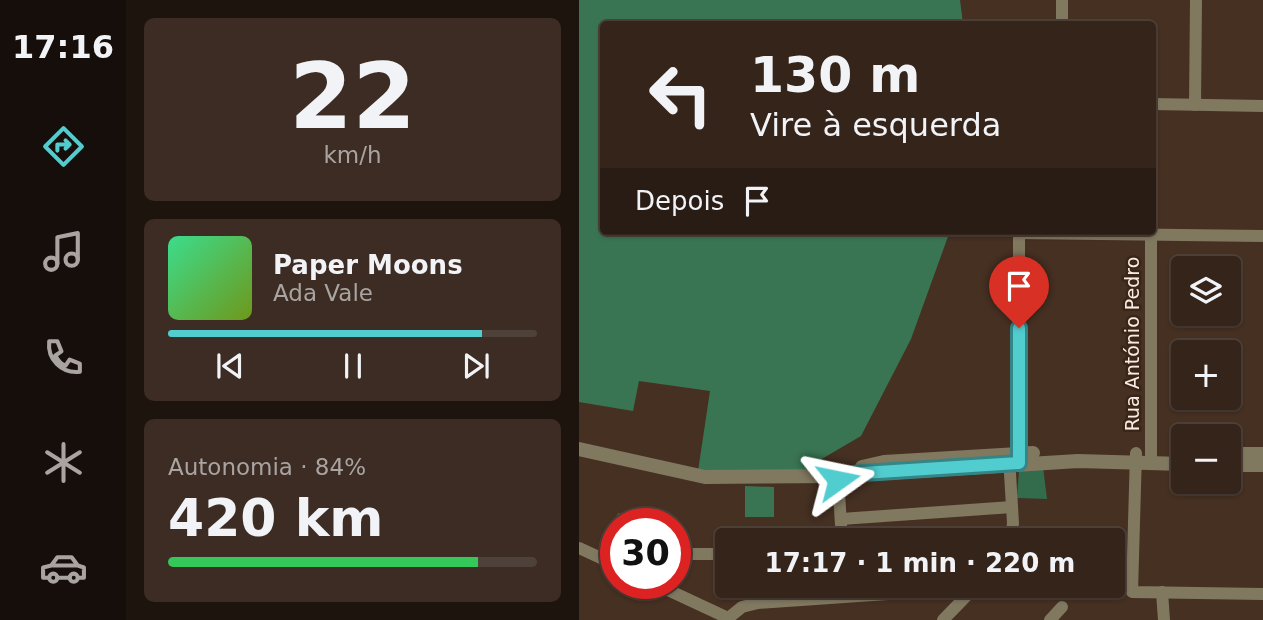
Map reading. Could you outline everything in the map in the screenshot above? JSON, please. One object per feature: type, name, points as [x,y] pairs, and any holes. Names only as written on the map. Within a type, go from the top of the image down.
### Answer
[{"type":"street","points":[[1062,0],[1062,21]]},
{"type":"street","points":[[1194,105],[1196,0]]},
{"type":"street","points":[[1156,104],[1263,106]]},
{"type":"street","points":[[1011,528],[1019,235]]},
{"type":"street","points":[[1151,235],[1263,236]]},
{"type":"street","name":"Rua António Pedro","points":[[1151,235],[1143,458],[1132,592],[1162,593]]},
{"type":"street","points":[[579,449],[705,477],[838,476],[1014,459],[1143,458],[1171,455]]},
{"type":"street","points":[[1241,454],[1263,454]]},
{"type":"street","points":[[1143,458],[1171,462]]},
{"type":"street","points":[[1241,465],[1263,465]]},
{"type":"street","points":[[838,476],[841,528]]},
{"type":"street","points":[[841,519],[1012,507]]},
{"type":"street","points":[[579,548],[600,558]]},
{"type":"street","points":[[691,554],[715,554]]},
{"type":"street","points":[[1164,620],[1162,593],[1263,594]]},
{"type":"street","points":[[686,599],[727,619],[742,607],[794,598]]},
{"type":"street","points":[[943,620],[964,598]]},
{"type":"street","points":[[1050,620],[1062,607]]},
{"type":"green space","points":[[579,0],[960,0],[963,21],[600,21],[600,235],[949,235],[911,339],[861,436],[820,460],[814,470],[698,471],[710,391],[639,381],[633,411],[579,402]]},
{"type":"green space","points":[[1043,467],[1047,499],[1017,498],[1019,471]]},
{"type":"green space","points":[[745,486],[774,487],[774,517],[745,517]]},
{"type":"route","points":[[838,480],[838,476],[863,473],[1019,463],[1019,328]]}]
